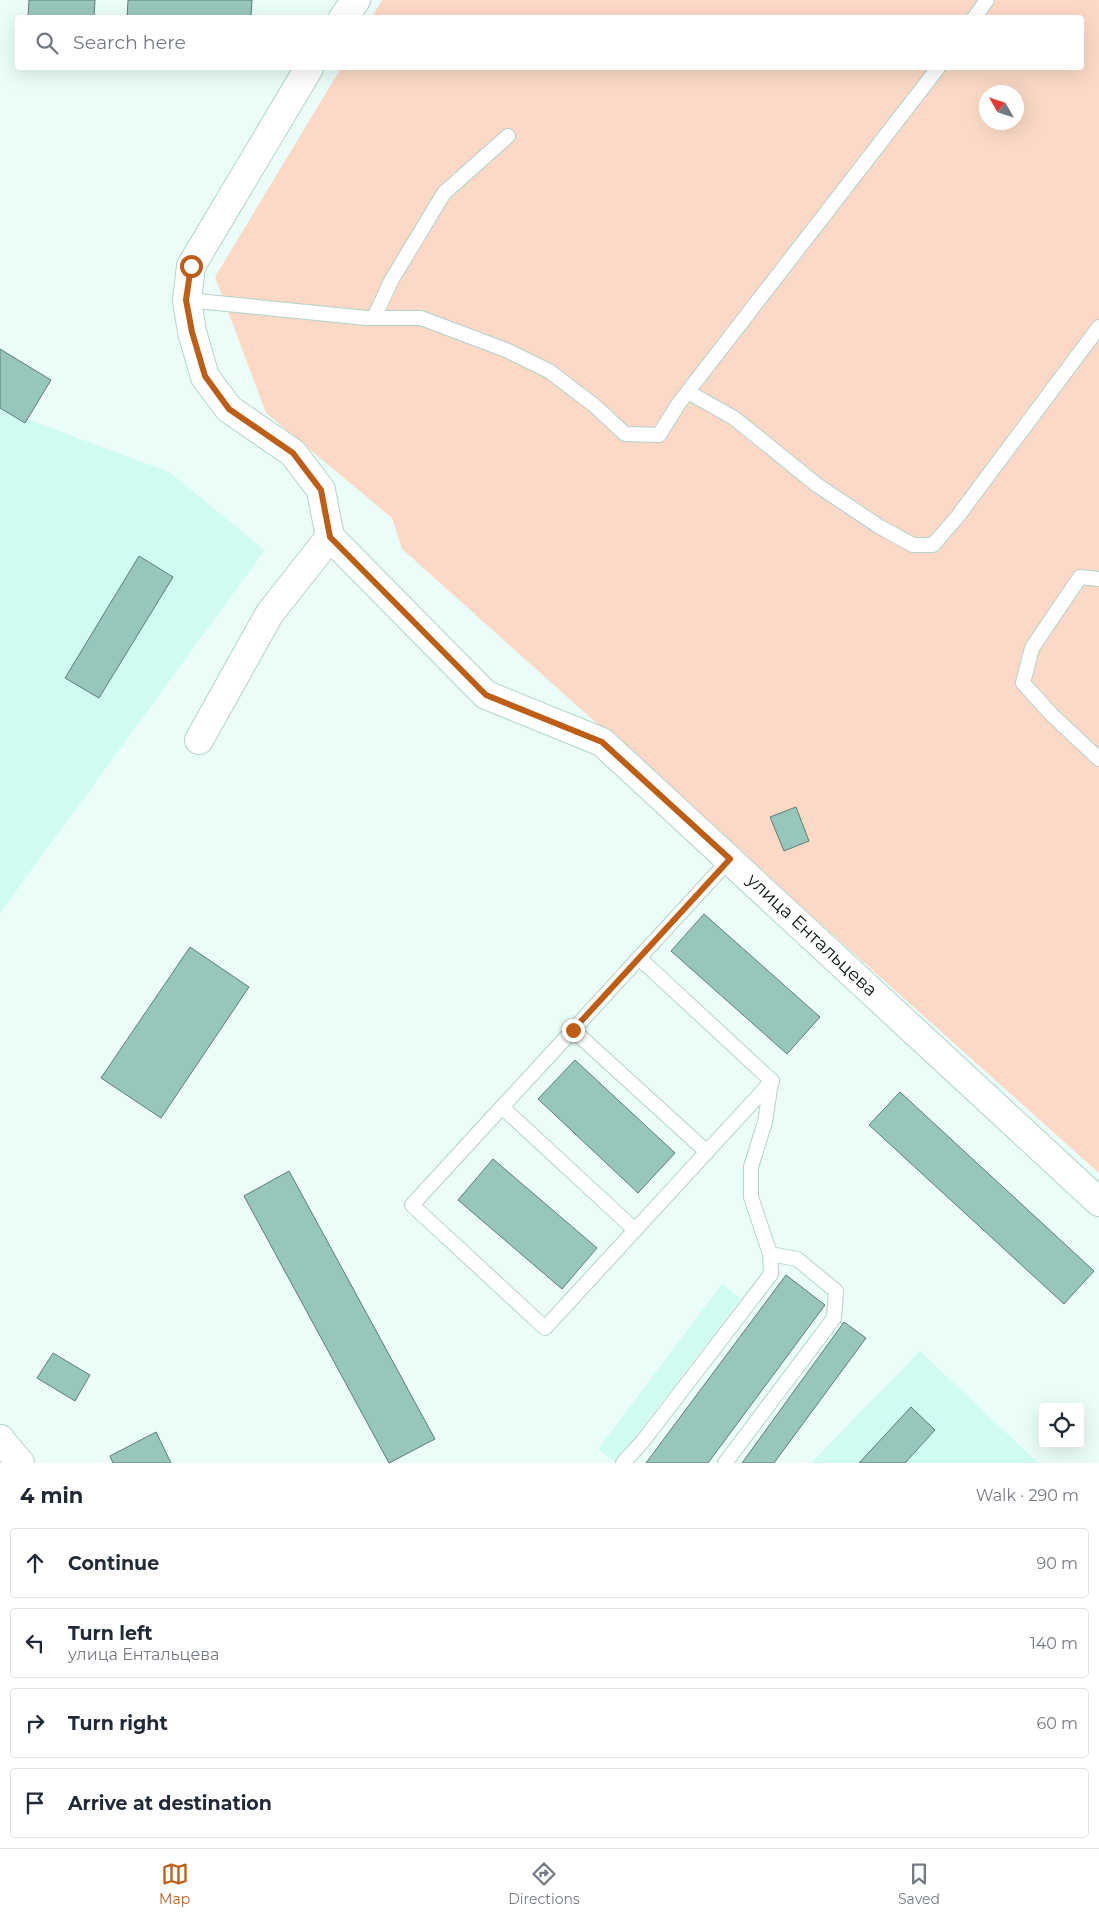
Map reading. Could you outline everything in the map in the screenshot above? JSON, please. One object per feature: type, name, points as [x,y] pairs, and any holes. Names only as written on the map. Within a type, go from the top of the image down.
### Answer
[{"type":"street","points":[[345,15],[356,0]]},
{"type":"street","points":[[200,740],[270,613],[330,537],[321,490],[293,453],[229,409],[205,376],[192,332],[186,300],[191,266],[308,70]]},
{"type":"street","name":"улица Ентальцева","points":[[330,537],[486,695],[602,742],[1099,1202]]},
{"type":"street","points":[[0,1439],[17,1462]]},
{"type":"lane","points":[[976,15],[987,0]]},
{"type":"lane","points":[[186,300],[374,318],[421,318],[506,350],[549,371],[595,406],[625,434],[659,435],[688,392],[936,70]]},
{"type":"lane","points":[[374,318],[391,281],[444,193],[508,136]]},
{"type":"lane","points":[[688,392],[734,418],[817,485],[880,528],[913,545],[933,545],[958,516],[1099,327]]},
{"type":"lane","points":[[1099,579],[1080,576],[1061,602],[1032,648],[1023,683],[1052,715],[1099,759]]},
{"type":"lane","points":[[730,859],[412,1206],[545,1328],[772,1081]]},
{"type":"lane","points":[[640,958],[772,1081]]},
{"type":"lane","points":[[573,1030],[706,1152]]},
{"type":"lane","points":[[623,1463],[643,1441],[771,1274],[770,1254],[751,1197],[751,1166],[764,1122],[772,1081]]},
{"type":"lane","points":[[502,1108],[635,1230]]},
{"type":"lane","points":[[725,1463],[834,1318],[836,1291],[797,1259],[770,1254]]},
{"type":"shaded area","points":[[382,0],[1099,0],[1099,1173],[402,549],[392,518],[266,413],[215,277],[340,70],[1084,70],[1084,15],[373,15]]},
{"type":"shaded area","points":[[0,409],[169,472],[265,550],[0,913]]},
{"type":"shaded area","points":[[722,1284],[741,1298],[616,1462],[598,1449]]},
{"type":"shaded area","points":[[920,1351],[1038,1463],[811,1463]]},
{"type":"building","points":[[29,0],[95,0],[94,15],[28,15]]},
{"type":"building","points":[[128,0],[252,0],[251,15],[127,15]]},
{"type":"building","points":[[0,349],[51,380],[25,423],[0,408]]},
{"type":"building","points":[[139,556],[173,577],[99,698],[65,678]]},
{"type":"building","points":[[796,807],[809,841],[784,851],[770,817]]},
{"type":"building","points":[[704,914],[820,1017],[787,1054],[671,951]]},
{"type":"building","points":[[190,947],[249,987],[161,1118],[101,1078]]},
{"type":"building","points":[[575,1060],[675,1153],[638,1193],[538,1099]]},
{"type":"building","points":[[900,1092],[1094,1271],[1064,1304],[869,1125]]},
{"type":"building","points":[[493,1159],[597,1248],[562,1289],[458,1200]]},
{"type":"building","points":[[289,1171],[435,1439],[389,1463],[244,1196]]},
{"type":"building","points":[[786,1275],[825,1305],[708,1463],[646,1463]]},
{"type":"building","points":[[844,1322],[866,1338],[774,1463],[742,1463]]},
{"type":"building","points":[[53,1353],[90,1375],[75,1401],[37,1378]]},
{"type":"building","points":[[911,1407],[935,1430],[905,1463],[859,1463]]},
{"type":"building","points":[[156,1432],[171,1463],[113,1463],[110,1456]]},
{"type":"route","points":[[191,266],[186,300],[192,332],[205,376],[229,409],[293,453],[321,490],[330,537],[486,695],[602,742],[730,859],[573,1030]]}]
